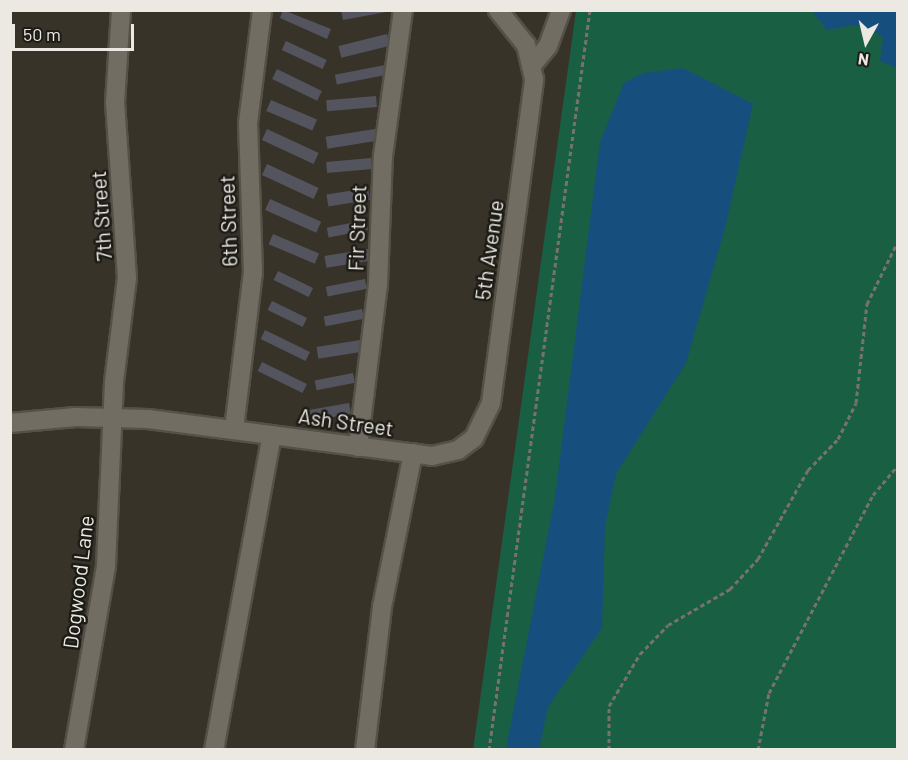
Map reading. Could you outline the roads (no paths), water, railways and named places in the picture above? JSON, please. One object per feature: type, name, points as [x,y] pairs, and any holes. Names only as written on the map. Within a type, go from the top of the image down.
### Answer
[{"type":"street","name":"7th Street","points":[[112,418],[127,278],[115,103],[121,10]]},
{"type":"street","name":"6th Street","points":[[234,429],[252,284],[248,123],[262,10]]},
{"type":"street","name":"Fir Street","points":[[358,447],[377,296],[383,156],[404,10]]},
{"type":"street","points":[[498,10],[519,32],[533,64],[548,46],[561,10]]},
{"type":"street","name":"5th Avenue","points":[[412,453],[458,450],[486,421],[533,64]]},
{"type":"street","name":"Ash Street","points":[[10,423],[112,418],[234,429],[412,453],[382,607],[365,750]]},
{"type":"street","name":"Dogwood Lane","points":[[74,750],[106,566],[112,418]]},
{"type":"street","points":[[214,750],[272,435]]},
{"type":"water","points":[[812,11],[897,11],[897,68],[880,61],[883,38],[877,33],[854,25],[827,30]]},
{"type":"water","points":[[683,68],[753,104],[725,228],[686,363],[616,474],[605,526],[602,628],[548,707],[539,749],[506,749],[555,497],[600,142],[624,83],[643,73]]}]
